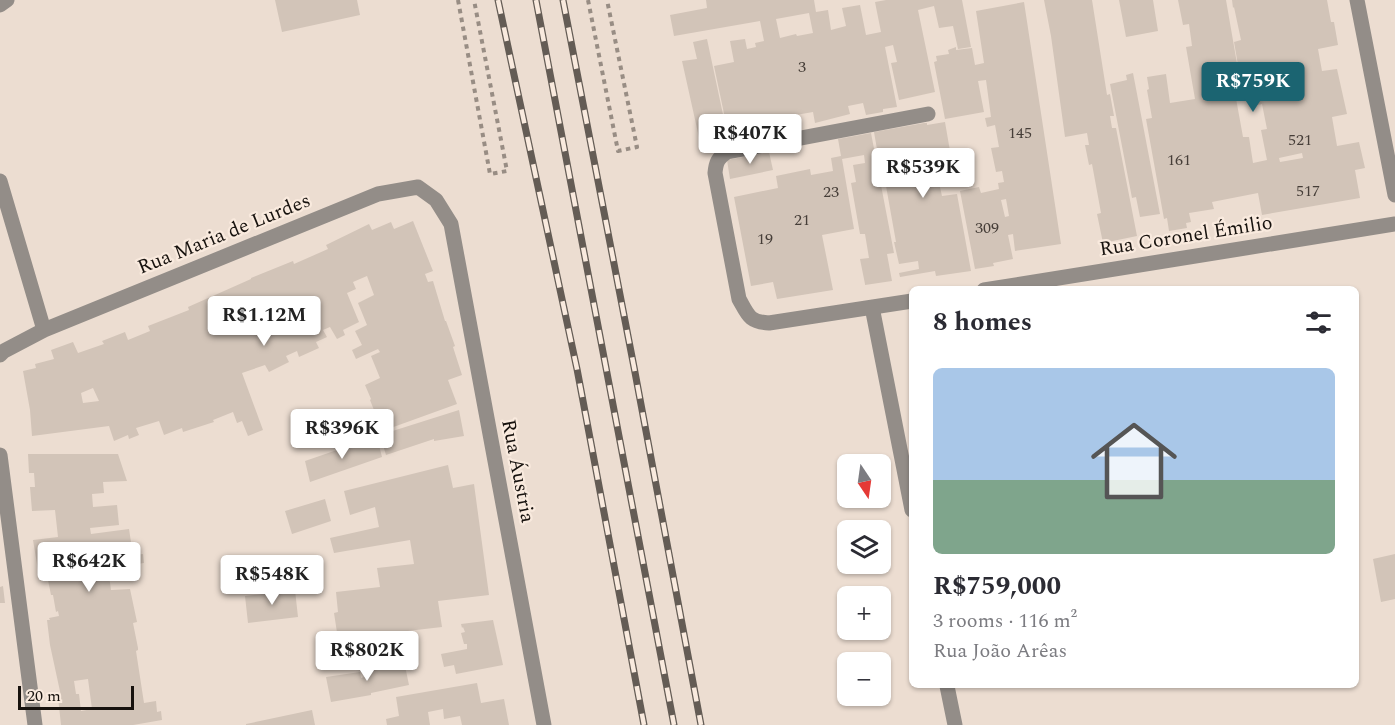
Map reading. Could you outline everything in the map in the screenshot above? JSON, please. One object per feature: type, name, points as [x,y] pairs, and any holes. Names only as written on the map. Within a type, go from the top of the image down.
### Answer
[{"type":"street","points":[[0,5],[7,0]]},
{"type":"street","points":[[1357,0],[1395,195]]},
{"type":"street","points":[[909,302],[757,323],[748,315],[739,299],[715,173],[719,157],[727,153],[928,114]]},
{"type":"street","points":[[0,181],[45,330]]},
{"type":"street","name":"Rua Maria de Lurdes","points":[[2,353],[45,330],[378,194],[418,187],[436,200],[451,224]]},
{"type":"street","name":"Rua Áustria","points":[[451,224],[544,725]]},
{"type":"street","name":"Rua Coronel Émilio","points":[[1009,286],[1395,224]]},
{"type":"street","points":[[872,308],[909,495]]},
{"type":"street","points":[[0,455],[35,725]]},
{"type":"street","points":[[947,688],[955,725]]},
{"type":"path","points":[[458,0],[490,174],[507,171],[474,0]]},
{"type":"path","points":[[588,0],[618,151],[637,147],[607,0]]},
{"type":"building","points":[[275,0],[357,0],[360,15],[282,32]]},
{"type":"building","points":[[706,0],[814,0],[816,12],[828,10],[831,30],[846,26],[842,8],[860,5],[866,35],[881,32],[875,2],[962,0],[971,47],[958,49],[953,26],[939,28],[934,6],[918,10],[935,92],[899,100],[891,63],[897,62],[893,45],[885,47],[897,107],[866,115],[863,103],[848,106],[850,114],[815,123],[813,112],[796,115],[799,126],[788,129],[787,126],[764,130],[761,117],[745,121],[748,132],[700,142],[682,61],[697,59],[693,42],[707,39],[725,124],[714,66],[734,62],[730,41],[745,39],[747,49],[756,47],[755,43],[764,41],[760,21],[674,36],[670,15],[707,8]],"holes":[[[809,13],[813,33],[780,38],[776,19]]]},
{"type":"building","points":[[1044,0],[1092,0],[1107,95],[1110,94],[1114,116],[1110,116],[1112,128],[1116,128],[1137,236],[1103,243],[1097,214],[1101,213],[1092,164],[1089,165],[1085,145],[1089,145],[1087,133],[1065,137]]},
{"type":"building","points":[[1119,0],[1153,0],[1158,31],[1126,37]]},
{"type":"building","points":[[1178,0],[1226,0],[1240,81],[1233,82],[1243,137],[1249,137],[1253,163],[1267,160],[1261,130],[1267,129],[1262,104],[1253,106],[1249,87],[1253,86],[1248,63],[1238,65],[1234,42],[1241,40],[1232,0],[1327,0],[1338,45],[1318,49],[1322,71],[1337,69],[1347,114],[1332,117],[1337,146],[1359,142],[1365,168],[1355,170],[1360,198],[1262,215],[1258,193],[1212,202],[1214,209],[1189,213],[1191,222],[1186,223],[1187,228],[1169,231],[1167,218],[1164,219],[1146,119],[1152,118],[1147,77],[1166,74],[1170,103],[1195,99],[1186,47],[1192,46],[1189,24],[1183,25]],"holes":[[[1302,153],[1303,158],[1280,162],[1279,158]]]},
{"type":"building","points":[[1024,2],[1061,244],[1015,251],[1013,234],[1008,235],[1013,259],[993,263],[994,266],[975,269],[960,191],[979,187],[981,193],[999,189],[998,183],[1004,182],[1002,171],[996,172],[991,148],[999,147],[995,125],[987,127],[985,118],[991,117],[986,80],[978,81],[984,112],[945,119],[934,62],[937,61],[936,56],[949,54],[948,50],[956,47],[956,50],[972,48],[975,65],[984,63],[976,11]],"holes":[[[1006,199],[1009,216],[1005,217],[1001,200]]]},
{"type":"building","points":[[1133,73],[1160,214],[1140,217],[1136,197],[1132,198],[1110,84],[1127,80],[1126,75]]},
{"type":"building","points":[[945,122],[955,180],[939,183],[942,196],[957,194],[971,271],[936,276],[935,271],[900,277],[899,273],[919,269],[918,261],[899,264],[886,186],[897,185],[896,176],[882,178],[874,132],[924,123],[927,125]]},
{"type":"building","points":[[871,133],[894,253],[887,254],[892,281],[865,285],[860,259],[869,258],[865,234],[860,234],[851,183],[856,182],[853,165],[865,163],[864,155],[842,159],[854,229],[822,235],[833,290],[777,299],[773,282],[751,286],[734,197],[778,188],[776,176],[810,169],[811,175],[833,171],[831,158],[841,156],[838,139]]},
{"type":"building","points":[[769,152],[773,170],[730,179],[727,160]]},
{"type":"building","points":[[413,221],[433,271],[425,274],[428,282],[433,281],[455,346],[453,347],[462,375],[448,380],[457,404],[352,442],[346,422],[374,410],[365,385],[380,378],[371,356],[380,352],[378,349],[356,359],[352,350],[362,345],[355,331],[367,325],[358,303],[374,295],[367,276],[353,282],[356,289],[347,293],[359,322],[343,330],[345,335],[337,339],[330,327],[323,330],[327,337],[316,342],[319,348],[299,357],[297,351],[286,356],[289,362],[269,372],[265,365],[242,373],[263,430],[248,436],[242,421],[237,423],[233,412],[213,420],[214,422],[183,432],[182,428],[164,435],[159,421],[136,428],[139,435],[129,439],[128,435],[114,441],[109,426],[32,436],[23,371],[36,368],[35,364],[54,359],[51,350],[73,342],[78,353],[104,344],[102,341],[125,332],[128,340],[150,331],[148,326],[189,310],[188,307],[251,278],[293,261],[294,264],[328,249],[326,245],[369,224],[372,230],[391,222],[394,229]],"holes":[[[93,388],[99,401],[83,403],[81,393]]]},
{"type":"building","points":[[459,410],[464,436],[434,441],[434,439],[386,455],[380,435]]},
{"type":"building","points":[[369,439],[371,448],[379,445],[382,457],[310,482],[305,461]]},
{"type":"building","points":[[28,454],[118,454],[127,481],[103,482],[104,493],[92,494],[93,507],[117,505],[119,525],[90,528],[91,534],[129,529],[133,555],[143,554],[144,563],[108,568],[111,590],[130,589],[137,622],[133,623],[144,703],[156,701],[157,712],[161,711],[162,720],[133,725],[61,725],[58,697],[61,696],[47,620],[59,616],[47,575],[39,576],[33,540],[58,537],[55,510],[32,511],[30,487],[35,487],[34,473],[29,473]],"holes":[[[88,679],[92,709],[81,711],[79,694],[76,694],[74,681]]]},
{"type":"building","points":[[448,465],[453,488],[474,484],[489,595],[438,601],[442,627],[338,639],[334,613],[338,612],[336,592],[380,587],[377,568],[414,564],[410,540],[334,553],[330,538],[379,527],[375,507],[350,515],[344,491]]},
{"type":"building","points":[[325,499],[331,521],[292,534],[285,511]]},
{"type":"building","points":[[1395,554],[1395,599],[1381,602],[1373,559]]},
{"type":"building","points":[[3,586],[5,603],[0,603],[0,587]]},
{"type":"building","points":[[295,590],[298,617],[248,623],[245,596]]},
{"type":"building","points":[[493,620],[503,665],[456,674],[454,665],[444,667],[441,654],[467,649],[461,633],[465,632],[461,624]]},
{"type":"building","points":[[404,661],[409,685],[331,702],[326,677],[360,672],[361,678],[368,676],[366,669]]},
{"type":"building","points":[[477,683],[481,703],[504,699],[509,725],[462,725],[460,716],[444,719],[443,709],[428,712],[430,725],[387,725],[386,719],[399,716],[396,697]]},
{"type":"building","points":[[312,710],[315,725],[246,725],[246,724]]},
{"type":"railway","points":[[498,0],[577,369],[644,725]]},
{"type":"railway","points":[[536,0],[674,725]]},
{"type":"railway","points":[[563,0],[701,725]]}]
